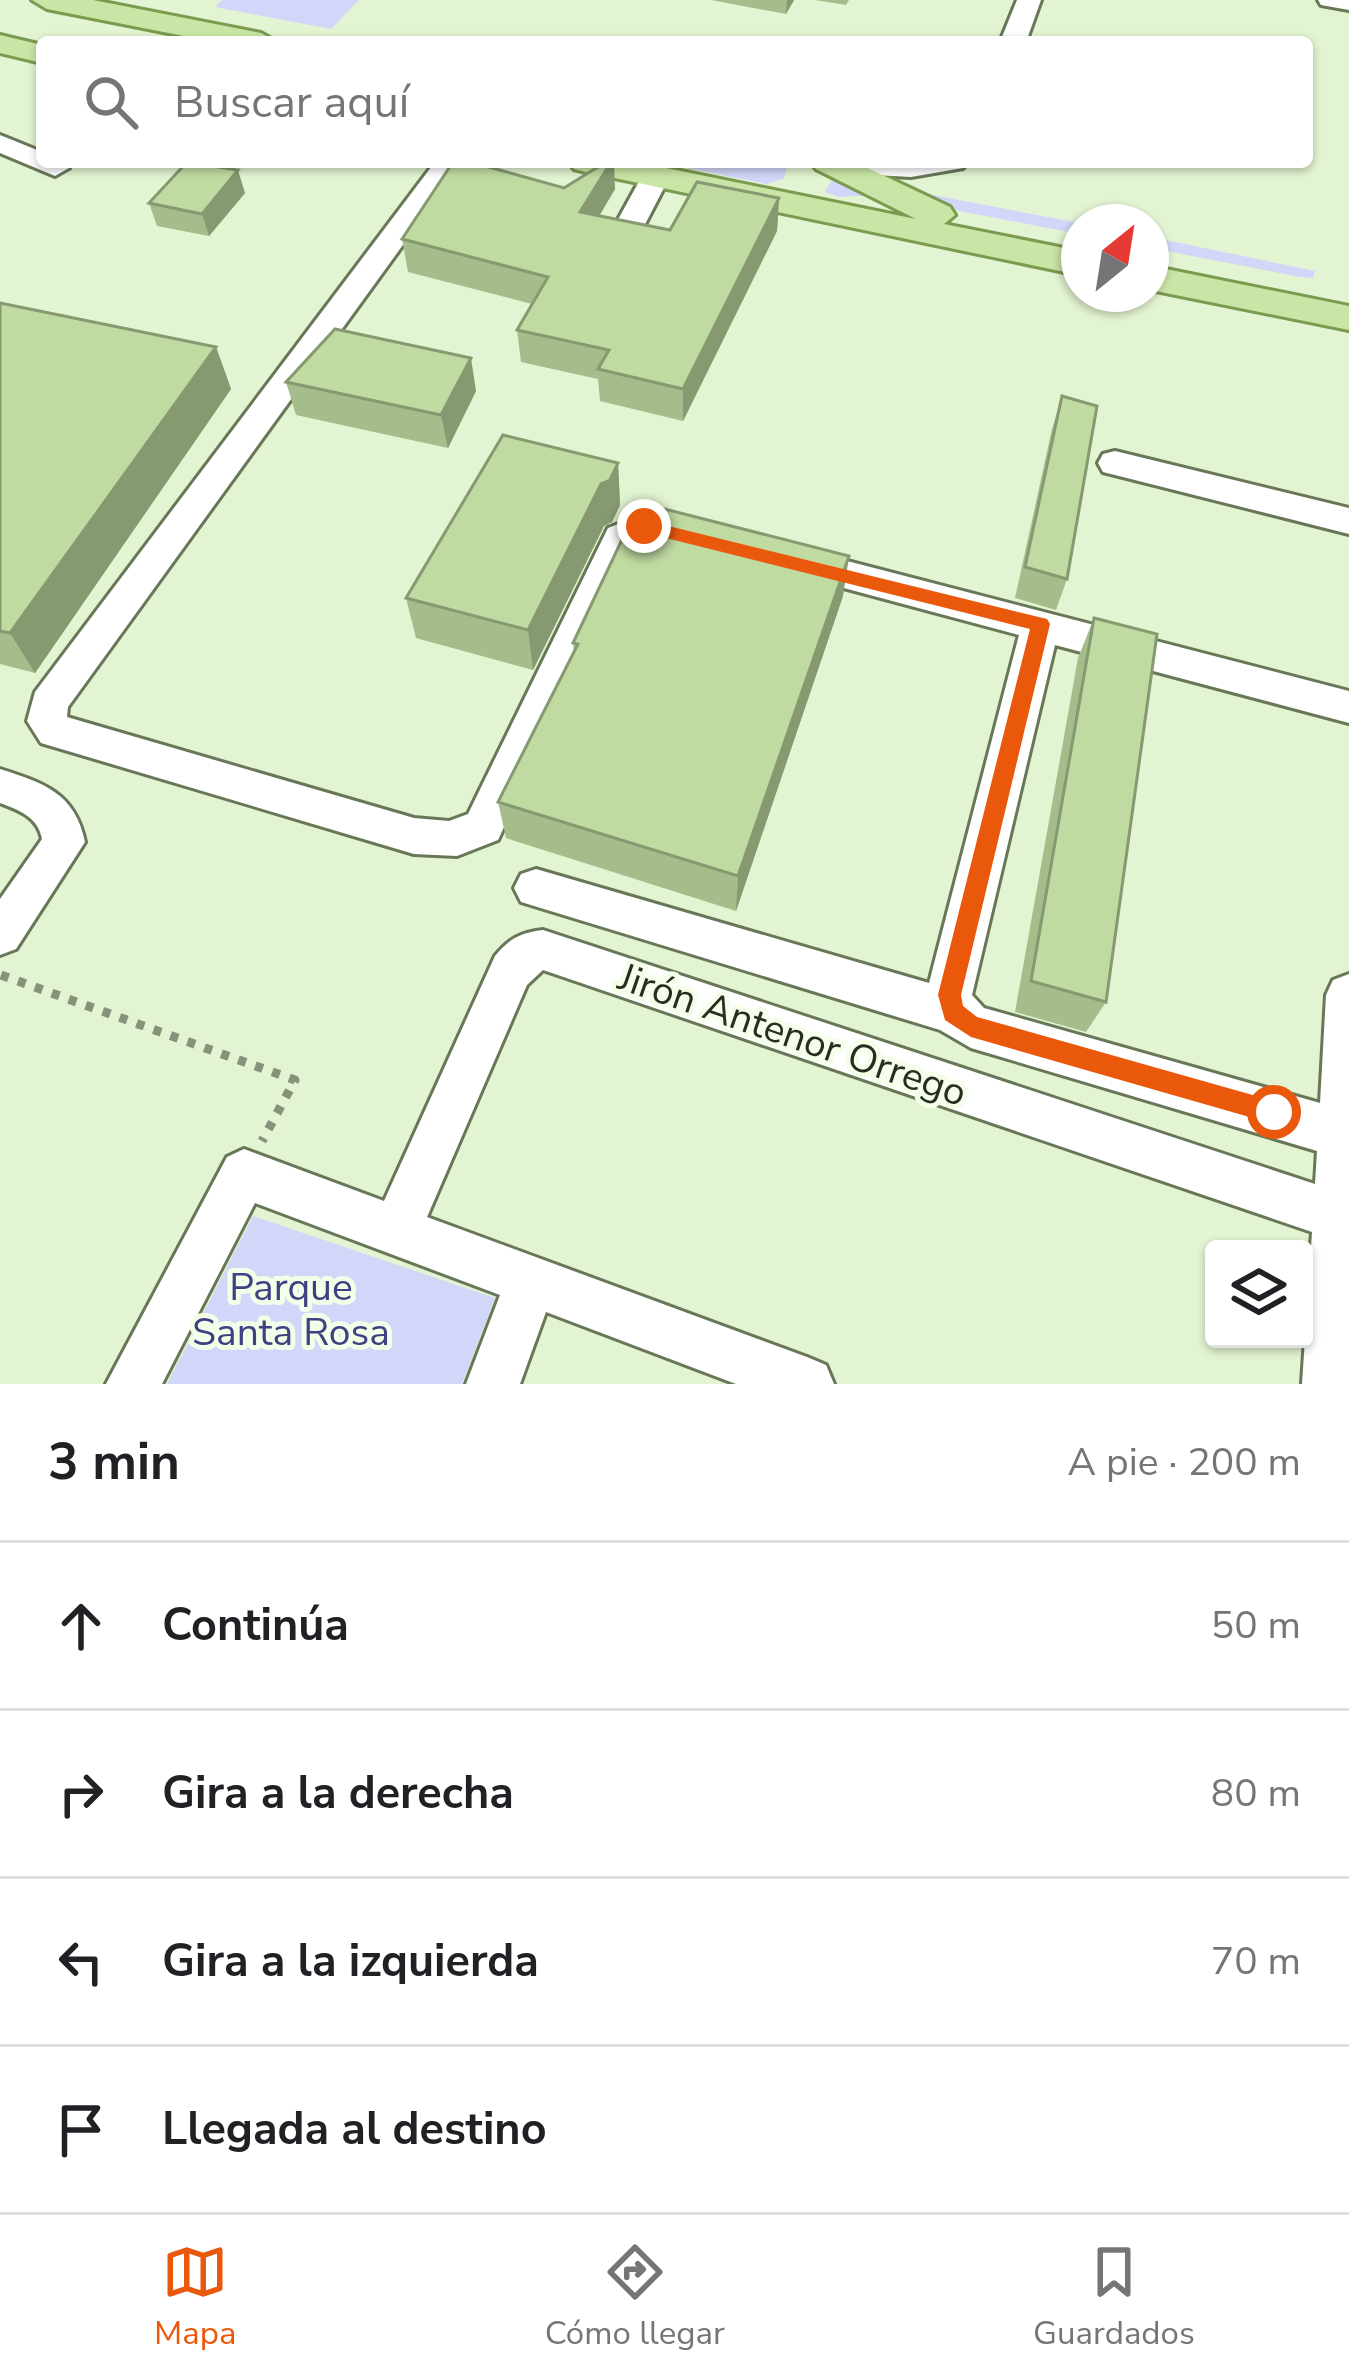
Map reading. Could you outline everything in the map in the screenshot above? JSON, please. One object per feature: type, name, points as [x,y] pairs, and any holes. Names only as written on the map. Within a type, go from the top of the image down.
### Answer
[{"type":"main road","points":[[47,0],[117,6],[237,36]]},
{"type":"main road","points":[[0,44],[36,53]]},
{"type":"main road","points":[[616,168],[1061,259]]},
{"type":"main road","points":[[767,200],[801,190],[820,168]]},
{"type":"main road","points":[[835,168],[942,217],[1061,241]]},
{"type":"main road","points":[[1169,264],[1290,288],[1349,292]]},
{"type":"main road","points":[[1169,282],[1349,318]]},
{"type":"street","points":[[1015,36],[1029,0]]},
{"type":"street","points":[[1330,0],[1349,3]]},
{"type":"street","points":[[0,143],[36,159]]},
{"type":"street","points":[[445,168],[49,703],[47,722],[56,731],[414,836],[440,842],[464,838],[483,827],[621,537],[644,526],[705,538]]},
{"type":"street","points":[[886,168],[922,168]]},
{"type":"street","points":[[625,234],[656,176]]},
{"type":"street","points":[[1115,463],[1349,521]]},
{"type":"street","points":[[772,556],[1349,707]]},
{"type":"street","points":[[953,1012],[950,995],[1041,624]]},
{"type":"street","points":[[0,786],[45,801],[61,817],[64,842],[0,935]]},
{"type":"street","points":[[536,888],[953,1012],[971,1026],[1342,1134]]},
{"type":"street","name":"Jirón Antenor Orrego","points":[[398,1229],[511,971],[525,953],[543,950],[1344,1219]]},
{"type":"street","points":[[1329,1384],[1344,1219],[1342,1134],[1349,995]]},
{"type":"street","points":[[133,1384],[244,1174],[808,1384]]},
{"type":"street","points":[[494,1384],[532,1280]]},
{"type":"path","points":[[0,974],[295,1080],[244,1174]]},
{"type":"green space","points":[[222,0],[359,0],[331,29],[215,7]]},
{"type":"green space","points":[[687,168],[787,169],[783,179],[766,184]]},
{"type":"green space","points":[[834,176],[1061,220],[1061,231],[877,195],[840,197],[825,192]]},
{"type":"green space","points":[[1169,241],[1315,271],[1313,278],[1169,252]]},
{"type":"green space","name":"Parque Santa Rosa","points":[[253,1216],[495,1298],[462,1384],[167,1384]]},
{"type":"building","points":[[181,168],[238,170],[202,214],[149,203]]},
{"type":"building","points":[[449,168],[492,168],[564,188],[596,168],[607,168],[580,212],[670,230],[697,182],[779,198],[683,389],[598,369],[609,350],[517,330],[548,277],[402,239]]},
{"type":"building","points":[[0,303],[216,347],[10,633],[0,631]]},
{"type":"building","points":[[335,329],[471,358],[441,415],[286,382]]},
{"type":"building","points":[[1062,396],[1097,406],[1067,579],[1025,567]]},
{"type":"building","points":[[503,435],[618,463],[610,480],[601,484],[528,630],[406,598]]},
{"type":"building","points":[[645,504],[849,556],[738,876],[498,802],[578,644],[573,643],[637,508]]},
{"type":"building","points":[[1094,618],[1157,634],[1106,1002],[1031,981]]},
{"type":"route","points":[[644,526],[1041,624],[950,995],[953,1012],[971,1026],[1274,1112]]}]
